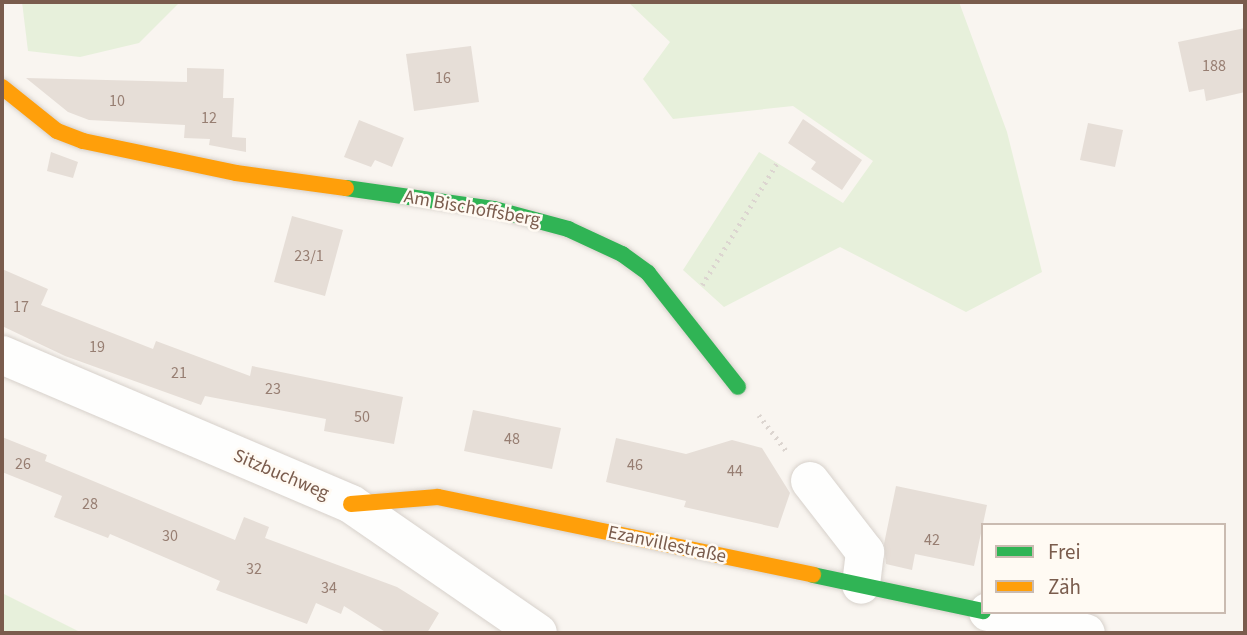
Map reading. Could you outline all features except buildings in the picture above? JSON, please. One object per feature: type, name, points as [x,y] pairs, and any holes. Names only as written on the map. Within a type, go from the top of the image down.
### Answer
[{"type":"street","name":"Am Bischoffsberg","points":[[2,87],[57,131],[83,141],[236,173],[494,209],[568,229],[639,267],[684,316],[738,387]]},
{"type":"street","name":"Sitzbuchweg","points":[[2,355],[351,504],[538,633]]},
{"type":"street","points":[[810,481],[864,552],[862,585]]},
{"type":"street","name":"Ezanvillestraße","points":[[351,504],[438,497],[981,611]]},
{"type":"street","name":"Ezanvillestraße","points":[[995,614],[1086,633]]},
{"type":"path","points":[[684,316],[777,163]]},
{"type":"path","points":[[738,387],[810,481]]},
{"type":"green space","points":[[22,2],[180,2],[139,43],[80,57],[28,51]]},
{"type":"green space","points":[[628,2],[959,2],[1007,132],[1042,272],[966,312],[840,247],[724,307],[683,270],[759,152],[843,203],[873,161],[793,106],[673,119],[643,79],[670,42]]},
{"type":"green space","points":[[2,593],[82,633],[2,633]]},
{"type":"traffic: fast","points":[[346,188],[494,209],[568,229],[622,254],[648,273],[738,387]]},
{"type":"traffic: fast","points":[[813,575],[981,611]]},
{"type":"traffic: slow","points":[[2,87],[57,131],[83,141],[236,173],[346,188]]},
{"type":"traffic: slow","points":[[351,504],[438,497],[813,575]]}]
